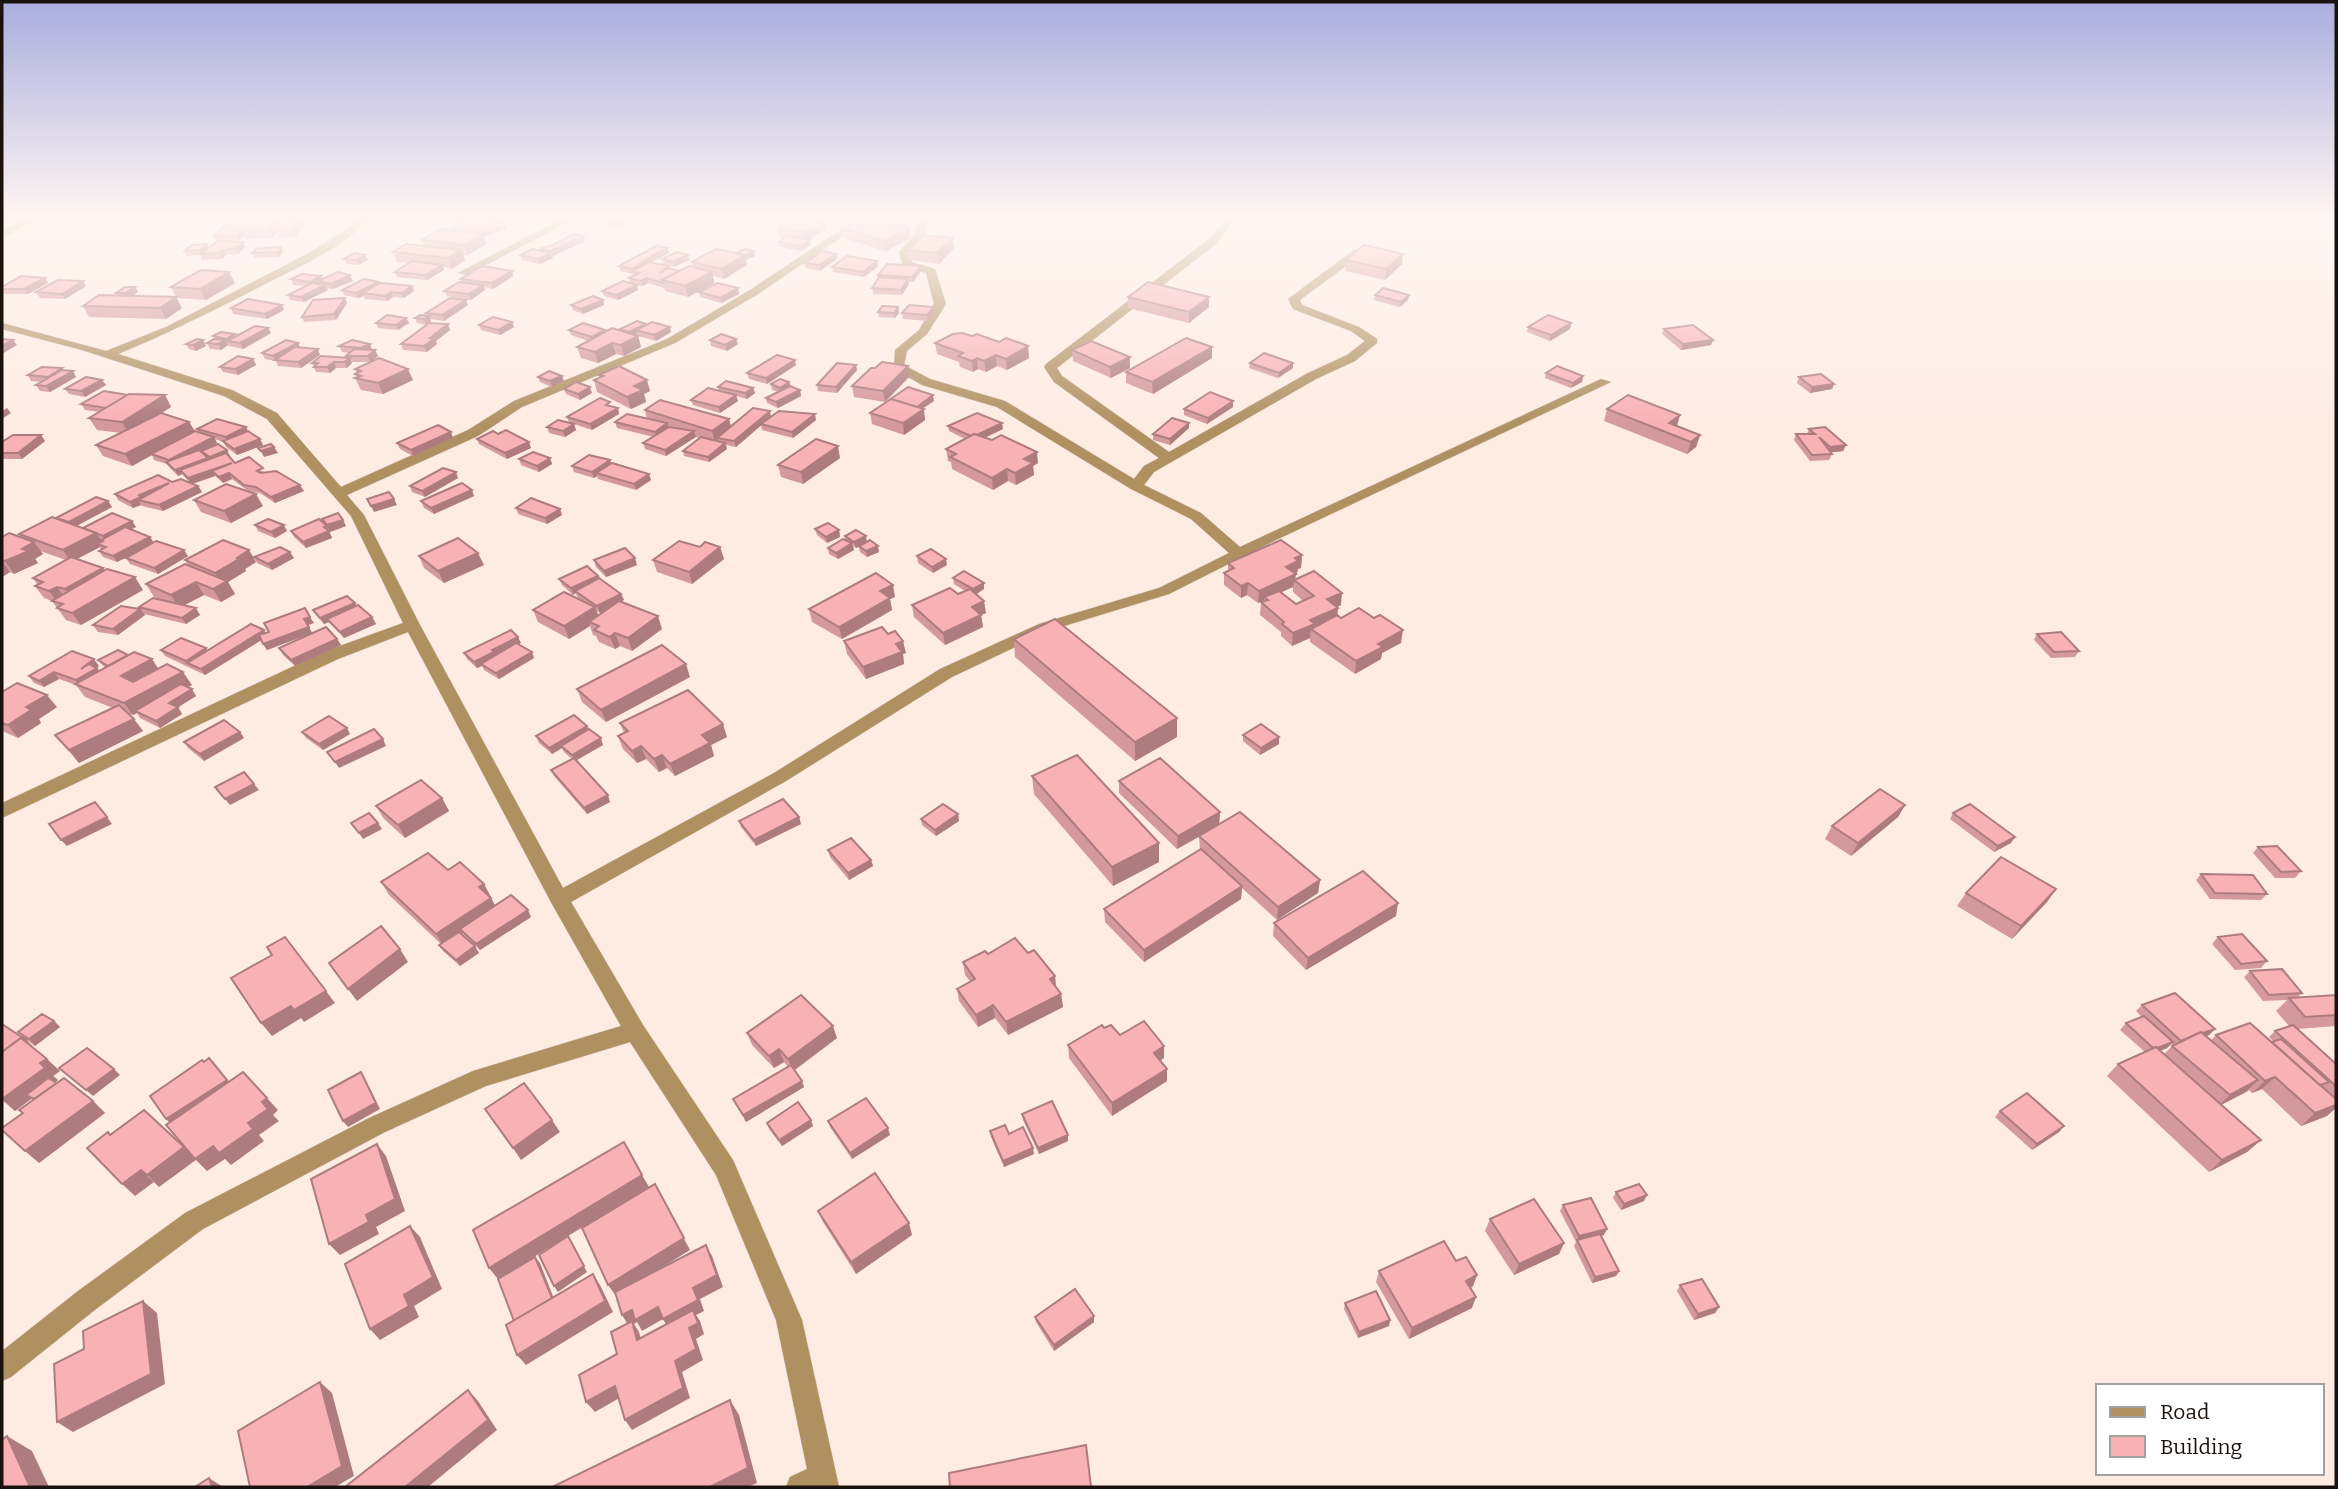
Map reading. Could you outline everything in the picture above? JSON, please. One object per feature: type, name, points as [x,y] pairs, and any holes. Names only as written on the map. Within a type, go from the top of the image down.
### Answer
[{"type":"street","points":[[108,354],[170,329],[245,288]]},
{"type":"street","points":[[339,494],[473,433],[519,404],[671,341],[759,288]]},
{"type":"street","points":[[936,288],[940,304],[923,332],[901,350],[898,366],[926,382],[1001,404],[1136,486],[1196,516],[1238,553]]},
{"type":"street","points":[[1152,288],[1050,367],[1058,379],[1168,458]]},
{"type":"street","points":[[1136,486],[1149,469],[1312,376],[1351,358],[1373,341],[1355,328],[1297,307],[1294,299],[1309,288]]},
{"type":"street","points":[[2,326],[108,354],[228,393],[272,416],[357,515],[412,625],[559,899],[635,1031],[725,1168],[789,1320],[816,1484]]},
{"type":"street","points":[[559,899],[780,776],[946,673],[1045,627],[1164,591],[1238,553],[1605,382]]},
{"type":"street","points":[[2,811],[332,655],[412,625]]},
{"type":"street","points":[[2,1368],[87,1300],[194,1221],[377,1125],[481,1078],[635,1031]]},
{"type":"building","points":[[42,288],[71,288],[62,294],[36,292]]},
{"type":"building","points":[[123,288],[133,288],[125,293],[116,293]]},
{"type":"building","points":[[301,288],[318,288],[301,297],[288,295]]},
{"type":"building","points":[[345,288],[365,288],[356,293],[342,290]]},
{"type":"building","points":[[371,288],[408,288],[402,293],[391,292],[385,296],[363,293]]},
{"type":"building","points":[[448,288],[478,288],[469,294],[444,291]]},
{"type":"building","points":[[607,288],[630,288],[616,295],[602,291]]},
{"type":"building","points":[[706,288],[737,288],[720,298],[699,292]]},
{"type":"building","points":[[1139,288],[1174,288],[1209,297],[1189,312],[1128,297]]},
{"type":"building","points":[[1385,288],[1409,295],[1401,302],[1375,295]]},
{"type":"building","points":[[99,295],[176,297],[160,308],[83,306]]},
{"type":"building","points":[[593,296],[603,300],[581,309],[571,305]]},
{"type":"building","points":[[345,298],[334,314],[302,317],[313,300]]},
{"type":"building","points":[[450,298],[466,300],[442,315],[426,313]]},
{"type":"building","points":[[248,299],[282,305],[265,314],[231,308]]},
{"type":"building","points":[[909,305],[934,307],[927,315],[902,313]]},
{"type":"building","points":[[882,306],[898,307],[895,313],[878,312]]},
{"type":"building","points":[[387,315],[406,318],[396,325],[376,323]]},
{"type":"building","points":[[420,315],[429,316],[424,319],[415,318]]},
{"type":"building","points":[[1548,315],[1571,323],[1551,335],[1528,327]]},
{"type":"building","points":[[493,317],[512,322],[498,330],[479,325]]},
{"type":"building","points":[[637,321],[646,324],[629,332],[620,329]]},
{"type":"building","points":[[652,322],[670,327],[654,335],[636,330]]},
{"type":"building","points":[[429,323],[448,324],[424,346],[401,344]]},
{"type":"building","points":[[583,323],[605,330],[592,337],[569,330]]},
{"type":"building","points":[[1693,325],[1713,340],[1683,344],[1664,329]]},
{"type":"building","points":[[255,326],[268,328],[240,343],[227,341]]},
{"type":"building","points":[[612,328],[638,336],[621,345],[612,343],[595,352],[577,347]]},
{"type":"building","points":[[221,332],[235,334],[226,339],[213,336]]},
{"type":"building","points":[[721,334],[736,339],[725,345],[710,340]]},
{"type":"building","points":[[953,334],[972,336],[977,334],[999,342],[1006,338],[1028,346],[1006,359],[996,355],[984,361],[977,358],[972,361],[958,356],[963,353],[935,343]]},
{"type":"building","points":[[1186,338],[1212,347],[1152,382],[1126,372]]},
{"type":"building","points":[[2,339],[13,340],[2,346]]},
{"type":"building","points":[[197,339],[203,340],[193,345],[186,344]]},
{"type":"building","points":[[214,339],[225,340],[218,344],[207,343]]},
{"type":"building","points":[[286,340],[298,343],[273,356],[262,353]]},
{"type":"building","points":[[352,340],[370,344],[361,348],[339,346]]},
{"type":"building","points":[[1091,341],[1130,357],[1110,367],[1072,350]]},
{"type":"building","points":[[295,347],[318,349],[298,362],[275,360]]},
{"type":"building","points":[[354,349],[375,350],[368,356],[346,356]]},
{"type":"building","points":[[1264,353],[1293,363],[1279,373],[1250,363]]},
{"type":"building","points":[[777,355],[795,360],[766,378],[747,373]]},
{"type":"building","points":[[238,356],[253,359],[235,369],[220,367]]},
{"type":"building","points":[[321,356],[350,358],[344,362],[334,362],[327,367],[314,367],[318,363],[312,363]]},
{"type":"building","points":[[379,358],[408,369],[378,383],[355,378],[361,376],[355,374],[361,371],[355,369]]},
{"type":"building","points":[[882,362],[908,366],[883,391],[852,386],[871,368]]},
{"type":"building","points":[[837,363],[856,365],[836,387],[817,385]]},
{"type":"building","points":[[619,366],[647,380],[634,386],[643,390],[627,397],[594,380]]},
{"type":"building","points":[[1557,366],[1583,376],[1573,383],[1546,373]]},
{"type":"building","points":[[42,367],[62,368],[48,377],[28,375]]},
{"type":"building","points":[[62,370],[73,371],[46,386],[36,385]]},
{"type":"building","points":[[549,371],[562,376],[550,381],[538,377]]},
{"type":"building","points":[[1821,374],[1834,384],[1812,387],[1799,377]]},
{"type":"building","points":[[86,377],[102,380],[81,391],[65,389]]},
{"type":"building","points":[[780,379],[789,382],[780,388],[771,384]]},
{"type":"building","points":[[726,381],[753,388],[745,393],[718,387]]},
{"type":"building","points":[[576,382],[590,387],[578,394],[564,389]]},
{"type":"building","points":[[790,386],[800,390],[776,402],[766,398]]},
{"type":"building","points":[[908,387],[933,395],[917,407],[889,400]]},
{"type":"building","points":[[708,388],[736,395],[719,407],[691,400]]},
{"type":"building","points":[[104,391],[128,395],[106,408],[81,404]]},
{"type":"building","points":[[1210,392],[1233,401],[1208,418],[1184,409]]},
{"type":"building","points":[[129,394],[165,395],[122,422],[89,418]]},
{"type":"building","points":[[1628,395],[1680,415],[1669,423],[1700,435],[1691,442],[1607,409]]},
{"type":"building","points":[[600,398],[610,402],[606,405],[618,408],[590,424],[567,417]]},
{"type":"building","points":[[891,399],[924,409],[903,423],[870,413]]},
{"type":"building","points":[[660,400],[729,419],[712,431],[645,410]]},
{"type":"building","points":[[753,408],[770,411],[734,441],[717,438]]},
{"type":"building","points":[[779,411],[815,414],[792,432],[761,424]]},
{"type":"building","points":[[161,413],[189,422],[125,454],[96,445]]},
{"type":"building","points":[[977,413],[1002,423],[971,436],[948,426]]},
{"type":"building","points":[[627,414],[667,423],[655,432],[615,422]]},
{"type":"building","points":[[1172,418],[1189,423],[1170,439],[1153,434]]},
{"type":"building","points":[[217,419],[246,427],[226,437],[197,429]]},
{"type":"building","points":[[558,420],[574,424],[563,431],[547,427]]},
{"type":"building","points":[[438,425],[451,432],[411,450],[397,443]]},
{"type":"building","points":[[669,427],[694,431],[665,450],[643,443]]},
{"type":"building","points":[[1825,427],[1846,445],[1830,447],[1819,437],[1832,454],[1812,455],[1796,434],[1815,434],[1809,429]]},
{"type":"building","points":[[506,430],[529,442],[505,453],[477,439],[493,431],[498,434]]},
{"type":"building","points":[[195,431],[214,437],[169,460],[151,454]]},
{"type":"building","points":[[248,431],[260,439],[234,449],[223,441]]},
{"type":"building","points":[[974,434],[992,440],[1001,435],[1037,452],[1024,459],[1033,463],[1015,473],[1007,469],[992,478],[950,457],[956,454],[946,449]]},
{"type":"building","points":[[13,435],[41,435],[18,453],[2,453],[2,442]]},
{"type":"building","points":[[701,437],[725,443],[708,457],[683,451]]},
{"type":"building","points":[[816,439],[838,446],[801,472],[778,465]]},
{"type":"building","points":[[218,444],[227,450],[210,457],[201,451]]},
{"type":"building","points":[[271,444],[274,447],[261,451],[258,448]]},
{"type":"building","points":[[199,450],[208,458],[175,470],[166,462]]},
{"type":"building","points":[[533,452],[550,458],[537,466],[519,459]]},
{"type":"building","points":[[226,453],[235,463],[249,457],[263,468],[257,471],[276,471],[300,485],[271,497],[256,487],[244,485],[229,473],[219,477],[212,471],[232,463],[188,478],[180,470]]},
{"type":"building","points":[[589,455],[610,460],[592,472],[572,466]]},
{"type":"building","points":[[612,463],[649,474],[634,484],[596,473]]},
{"type":"building","points":[[443,468],[456,472],[422,491],[410,486]]},
{"type":"building","points":[[158,475],[172,482],[181,479],[198,486],[159,505],[138,500],[169,483],[139,495],[141,497],[130,502],[115,494]]},
{"type":"building","points":[[462,483],[472,490],[431,508],[421,501]]},
{"type":"building","points":[[226,484],[256,494],[224,511],[194,500]]},
{"type":"building","points":[[389,492],[394,499],[371,506],[367,499]]},
{"type":"building","points":[[96,497],[108,501],[69,522],[56,518]]},
{"type":"building","points":[[531,498],[560,509],[545,518],[516,508]]},
{"type":"building","points":[[112,513],[132,521],[103,536],[83,528]]},
{"type":"building","points":[[338,513],[343,520],[327,525],[322,519]]},
{"type":"building","points":[[52,517],[96,533],[63,550],[19,534]]},
{"type":"building","points":[[268,519],[284,525],[271,532],[255,525]]},
{"type":"building","points":[[319,519],[329,531],[303,542],[291,531]]},
{"type":"building","points":[[828,523],[839,530],[826,537],[815,529]]},
{"type":"building","points":[[125,527],[150,537],[113,556],[99,551],[106,547],[97,544],[103,541],[101,540]]},
{"type":"building","points":[[856,530],[866,536],[854,542],[845,536]]},
{"type":"building","points":[[9,533],[34,542],[22,549],[29,551],[5,561],[2,560],[2,537]]},
{"type":"building","points":[[458,538],[478,553],[438,571],[419,556]]},
{"type":"building","points":[[843,539],[852,543],[836,553],[828,548]]},
{"type":"building","points":[[223,540],[249,550],[215,573],[185,560]]},
{"type":"building","points":[[870,540],[878,546],[866,551],[859,546]]},
{"type":"building","points":[[1281,540],[1302,555],[1295,558],[1298,561],[1286,567],[1296,574],[1259,591],[1248,583],[1241,586],[1224,573],[1234,568],[1228,563]]},
{"type":"building","points":[[156,541],[184,550],[154,568],[126,558]]},
{"type":"building","points":[[679,541],[700,547],[705,542],[720,547],[689,572],[653,560]]},
{"type":"building","points":[[280,547],[290,552],[268,564],[254,557]]},
{"type":"building","points":[[625,548],[635,558],[604,571],[594,560]]},
{"type":"building","points":[[931,549],[946,559],[932,567],[917,556]]},
{"type":"building","points":[[71,557],[103,568],[65,589],[57,587],[49,591],[35,586],[43,582],[33,578]]},
{"type":"building","points":[[185,564],[227,581],[213,589],[196,582],[171,595],[146,584]]},
{"type":"building","points":[[587,566],[598,576],[571,588],[559,579]]},
{"type":"building","points":[[107,569],[135,577],[72,613],[57,608],[63,604],[52,601]]},
{"type":"building","points":[[964,571],[984,583],[973,589],[953,578]]},
{"type":"building","points":[[1314,571],[1342,593],[1327,599],[1338,608],[1310,620],[1315,624],[1293,633],[1261,602],[1268,600],[1264,597],[1279,591],[1296,604],[1314,596],[1294,580]]},
{"type":"building","points":[[876,573],[893,585],[880,591],[890,598],[839,627],[809,609]]},
{"type":"building","points":[[599,578],[621,594],[597,606],[575,591]]},
{"type":"building","points":[[950,588],[958,594],[970,589],[984,601],[972,607],[981,615],[943,633],[912,605]]},
{"type":"building","points":[[564,592],[595,607],[564,626],[533,610]]},
{"type":"building","points":[[347,596],[355,603],[320,618],[313,610]]},
{"type":"building","points":[[153,598],[196,608],[182,618],[139,607]]},
{"type":"building","points":[[619,601],[658,616],[628,638],[615,633],[610,637],[594,630],[599,626],[589,622]]},
{"type":"building","points":[[358,605],[372,617],[340,632],[327,619]]},
{"type":"building","points":[[121,606],[140,609],[113,629],[93,625]]},
{"type":"building","points":[[305,608],[310,617],[304,619],[309,627],[263,644],[259,635],[269,632],[264,623]]},
{"type":"building","points":[[1359,608],[1374,618],[1380,615],[1403,630],[1378,644],[1383,647],[1356,661],[1311,629],[1337,615],[1341,618]]},
{"type":"building","points":[[1055,619],[1177,718],[1135,742],[1014,639]]},
{"type":"building","points":[[251,624],[264,630],[201,669],[187,663]]},
{"type":"building","points":[[326,627],[337,639],[291,660],[279,648]]},
{"type":"building","points":[[882,627],[888,634],[895,631],[903,641],[896,644],[902,652],[863,667],[844,641]]},
{"type":"building","points":[[511,630],[518,637],[474,662],[464,653]]},
{"type":"building","points":[[2061,632],[2079,651],[2054,652],[2037,634]]},
{"type":"building","points":[[181,638],[206,648],[186,661],[161,650]]},
{"type":"building","points":[[516,643],[532,652],[496,673],[481,664]]},
{"type":"building","points":[[662,645],[686,664],[601,710],[577,689]]},
{"type":"building","points":[[118,650],[128,655],[108,666],[98,660]]},
{"type":"building","points":[[72,651],[94,659],[81,669],[89,664],[97,668],[76,680],[54,672],[39,681],[29,676]]},
{"type":"building","points":[[134,652],[152,659],[121,676],[133,682],[167,664],[183,672],[124,703],[75,684]]},
{"type":"building","points":[[17,683],[47,695],[26,707],[31,710],[8,725],[2,723],[2,692]]},
{"type":"building","points":[[181,684],[192,689],[169,703],[178,707],[156,721],[135,711]]},
{"type":"building","points":[[688,690],[723,724],[702,735],[710,743],[670,764],[662,755],[654,759],[641,746],[632,751],[618,736],[628,731],[620,723]]},
{"type":"building","points":[[119,705],[134,719],[69,750],[55,735]]},
{"type":"building","points":[[574,715],[587,726],[549,748],[536,736]]},
{"type":"building","points":[[329,716],[347,728],[319,744],[302,732]]},
{"type":"building","points":[[224,720],[240,732],[200,754],[184,742]]},
{"type":"building","points":[[1261,724],[1279,737],[1261,748],[1243,735]]},
{"type":"building","points":[[374,729],[383,739],[335,762],[327,752]]},
{"type":"building","points":[[589,729],[601,738],[572,755],[561,746]]},
{"type":"building","points":[[1077,755],[1159,843],[1112,867],[1032,776]]},
{"type":"building","points":[[574,758],[608,795],[584,808],[551,770]]},
{"type":"building","points":[[1160,758],[1220,812],[1178,836],[1119,781]]},
{"type":"building","points":[[244,772],[254,784],[225,799],[215,787]]},
{"type":"building","points":[[421,780],[442,798],[398,825],[376,806]]},
{"type":"building","points":[[1880,789],[1905,805],[1858,843],[1832,826]]},
{"type":"building","points":[[783,799],[799,817],[754,840],[739,821]]},
{"type":"building","points":[[95,802],[107,817],[61,840],[49,824]]},
{"type":"building","points":[[943,804],[958,814],[935,830],[921,819]]},
{"type":"building","points":[[1970,804],[2015,837],[1998,846],[1953,813]]},
{"type":"building","points":[[1240,812],[1320,880],[1278,907],[1199,836]]},
{"type":"building","points":[[369,813],[378,823],[359,833],[351,823]]},
{"type":"building","points":[[851,838],[871,860],[848,873],[828,850]]},
{"type":"building","points":[[2277,846],[2301,871],[2281,872],[2258,847]]},
{"type":"building","points":[[1201,849],[1242,886],[1144,950],[1104,909]]},
{"type":"building","points":[[428,853],[448,870],[460,862],[484,884],[479,887],[491,898],[436,934],[381,882]]},
{"type":"building","points":[[2001,857],[2056,889],[2021,926],[1966,893]]},
{"type":"building","points":[[1363,871],[1398,903],[1308,958],[1274,923]]},
{"type":"building","points":[[2201,874],[2253,875],[2267,894],[2215,893]]},
{"type":"building","points":[[511,895],[528,910],[476,944],[460,929]]},
{"type":"building","points":[[381,926],[400,949],[348,989],[329,963]]},
{"type":"building","points":[[459,932],[475,946],[456,960],[439,945]]},
{"type":"building","points":[[2242,934],[2267,961],[2241,964],[2218,937]]},
{"type":"building","points":[[285,937],[326,991],[294,1010],[291,1006],[261,1023],[231,978],[272,955],[267,947]]},
{"type":"building","points":[[1015,938],[1028,953],[1034,950],[1055,976],[1050,979],[1061,994],[1006,1022],[993,1005],[976,1015],[957,989],[975,979],[963,962],[985,951],[988,954]]},
{"type":"building","points":[[2282,969],[2302,993],[2269,995],[2250,971]]},
{"type":"building","points":[[2175,993],[2215,1029],[2181,1041],[2142,1005]]},
{"type":"building","points":[[801,995],[833,1026],[788,1059],[779,1049],[769,1056],[747,1033]]},
{"type":"building","points":[[2336,995],[2336,1015],[2305,1017],[2289,998]]},
{"type":"building","points":[[42,1014],[54,1021],[29,1039],[18,1032]]},
{"type":"building","points":[[2144,1016],[2173,1042],[2153,1048],[2126,1023]]},
{"type":"building","points":[[1144,1021],[1164,1046],[1154,1053],[1167,1069],[1112,1103],[1068,1045],[1102,1025],[1104,1028],[1111,1025],[1120,1035]]},
{"type":"building","points":[[2250,1023],[2336,1099],[2336,1105],[2315,1113],[2275,1077],[2265,1081],[2216,1035]]},
{"type":"building","points":[[2,1024],[26,1040],[21,1038],[2,1052]]},
{"type":"building","points":[[2293,1025],[2336,1064],[2336,1086],[2275,1031]]},
{"type":"building","points":[[2201,1032],[2258,1080],[2230,1095],[2172,1046]]},
{"type":"building","points":[[21,1038],[47,1059],[40,1063],[45,1068],[2,1099],[2,1052]]},
{"type":"building","points":[[2281,1039],[2329,1082],[2320,1085],[2272,1042]]},
{"type":"building","points":[[2156,1047],[2261,1140],[2222,1160],[2118,1064]]},
{"type":"building","points":[[87,1048],[114,1069],[86,1090],[59,1068]]},
{"type":"building","points":[[209,1058],[227,1080],[166,1119],[150,1096],[202,1060],[204,1062]]},
{"type":"building","points":[[791,1065],[802,1081],[743,1115],[733,1099]]},
{"type":"building","points":[[243,1072],[267,1098],[262,1102],[268,1109],[248,1123],[253,1129],[219,1153],[213,1146],[195,1159],[166,1125]]},
{"type":"building","points":[[361,1072],[376,1103],[343,1121],[328,1090]]},
{"type":"building","points":[[48,1078],[57,1083],[34,1099],[26,1095]]},
{"type":"building","points":[[64,1078],[93,1101],[25,1151],[2,1128],[23,1113],[19,1110]]},
{"type":"building","points":[[524,1083],[552,1120],[513,1148],[485,1109]]},
{"type":"building","points":[[2027,1093],[2064,1126],[2037,1144],[2000,1111]]},
{"type":"building","points":[[866,1098],[888,1128],[850,1153],[828,1121]]},
{"type":"building","points":[[1052,1101],[1068,1135],[1038,1148],[1022,1114]]},
{"type":"building","points":[[798,1102],[811,1120],[779,1140],[767,1123]]},
{"type":"building","points":[[144,1110],[184,1147],[147,1175],[141,1170],[122,1184],[87,1148]]},
{"type":"building","points":[[1005,1125],[1009,1134],[1023,1127],[1033,1148],[1003,1161],[990,1131]]},
{"type":"building","points":[[624,1142],[642,1175],[489,1268],[473,1230]]},
{"type":"building","points":[[377,1144],[395,1199],[366,1215],[369,1222],[329,1244],[311,1179]]},
{"type":"building","points":[[875,1173],[909,1223],[851,1262],[818,1211]]},
{"type":"building","points":[[655,1184],[684,1238],[608,1285],[582,1228]]},
{"type":"building","points":[[1639,1184],[1647,1195],[1624,1204],[1616,1192]]},
{"type":"building","points":[[1591,1198],[1607,1229],[1579,1236],[1563,1205]]},
{"type":"building","points":[[1534,1199],[1564,1243],[1519,1264],[1490,1219]]},
{"type":"building","points":[[410,1226],[433,1277],[404,1295],[409,1306],[370,1329],[345,1264]]},
{"type":"building","points":[[1600,1234],[1619,1271],[1595,1277],[1577,1240]]},
{"type":"building","points":[[568,1236],[584,1266],[554,1286],[539,1255]]},
{"type":"building","points":[[1444,1241],[1456,1261],[1466,1257],[1477,1275],[1466,1281],[1476,1297],[1412,1328],[1379,1271]]},
{"type":"building","points":[[706,1245],[717,1275],[693,1288],[698,1300],[663,1319],[658,1307],[635,1320],[632,1310],[622,1315],[615,1292]]},
{"type":"building","points":[[535,1257],[552,1298],[514,1321],[498,1279]]},
{"type":"building","points":[[593,1274],[605,1301],[517,1355],[506,1325]]},
{"type":"building","points":[[1702,1279],[1719,1307],[1698,1314],[1680,1285]]},
{"type":"building","points":[[1075,1289],[1094,1316],[1054,1345],[1035,1317]]},
{"type":"building","points":[[1376,1291],[1390,1320],[1359,1332],[1345,1303]]},
{"type":"building","points":[[143,1301],[151,1374],[57,1422],[54,1364],[84,1349],[83,1331]]},
{"type":"building","points":[[693,1310],[698,1323],[689,1328],[696,1349],[675,1361],[683,1388],[625,1420],[615,1386],[586,1402],[579,1375],[617,1354],[611,1332],[632,1321],[637,1340]]},
{"type":"building","points":[[320,1382],[342,1466],[307,1487],[250,1487],[238,1431]]},
{"type":"building","points":[[468,1390],[488,1420],[405,1487],[345,1487]]},
{"type":"building","points":[[730,1400],[748,1468],[710,1487],[554,1487],[554,1486]]},
{"type":"building","points":[[7,1436],[30,1487],[2,1487],[2,1440]]},
{"type":"building","points":[[1086,1445],[1091,1487],[950,1487],[949,1473]]},
{"type":"building","points":[[209,1478],[212,1487],[195,1487]]}]
